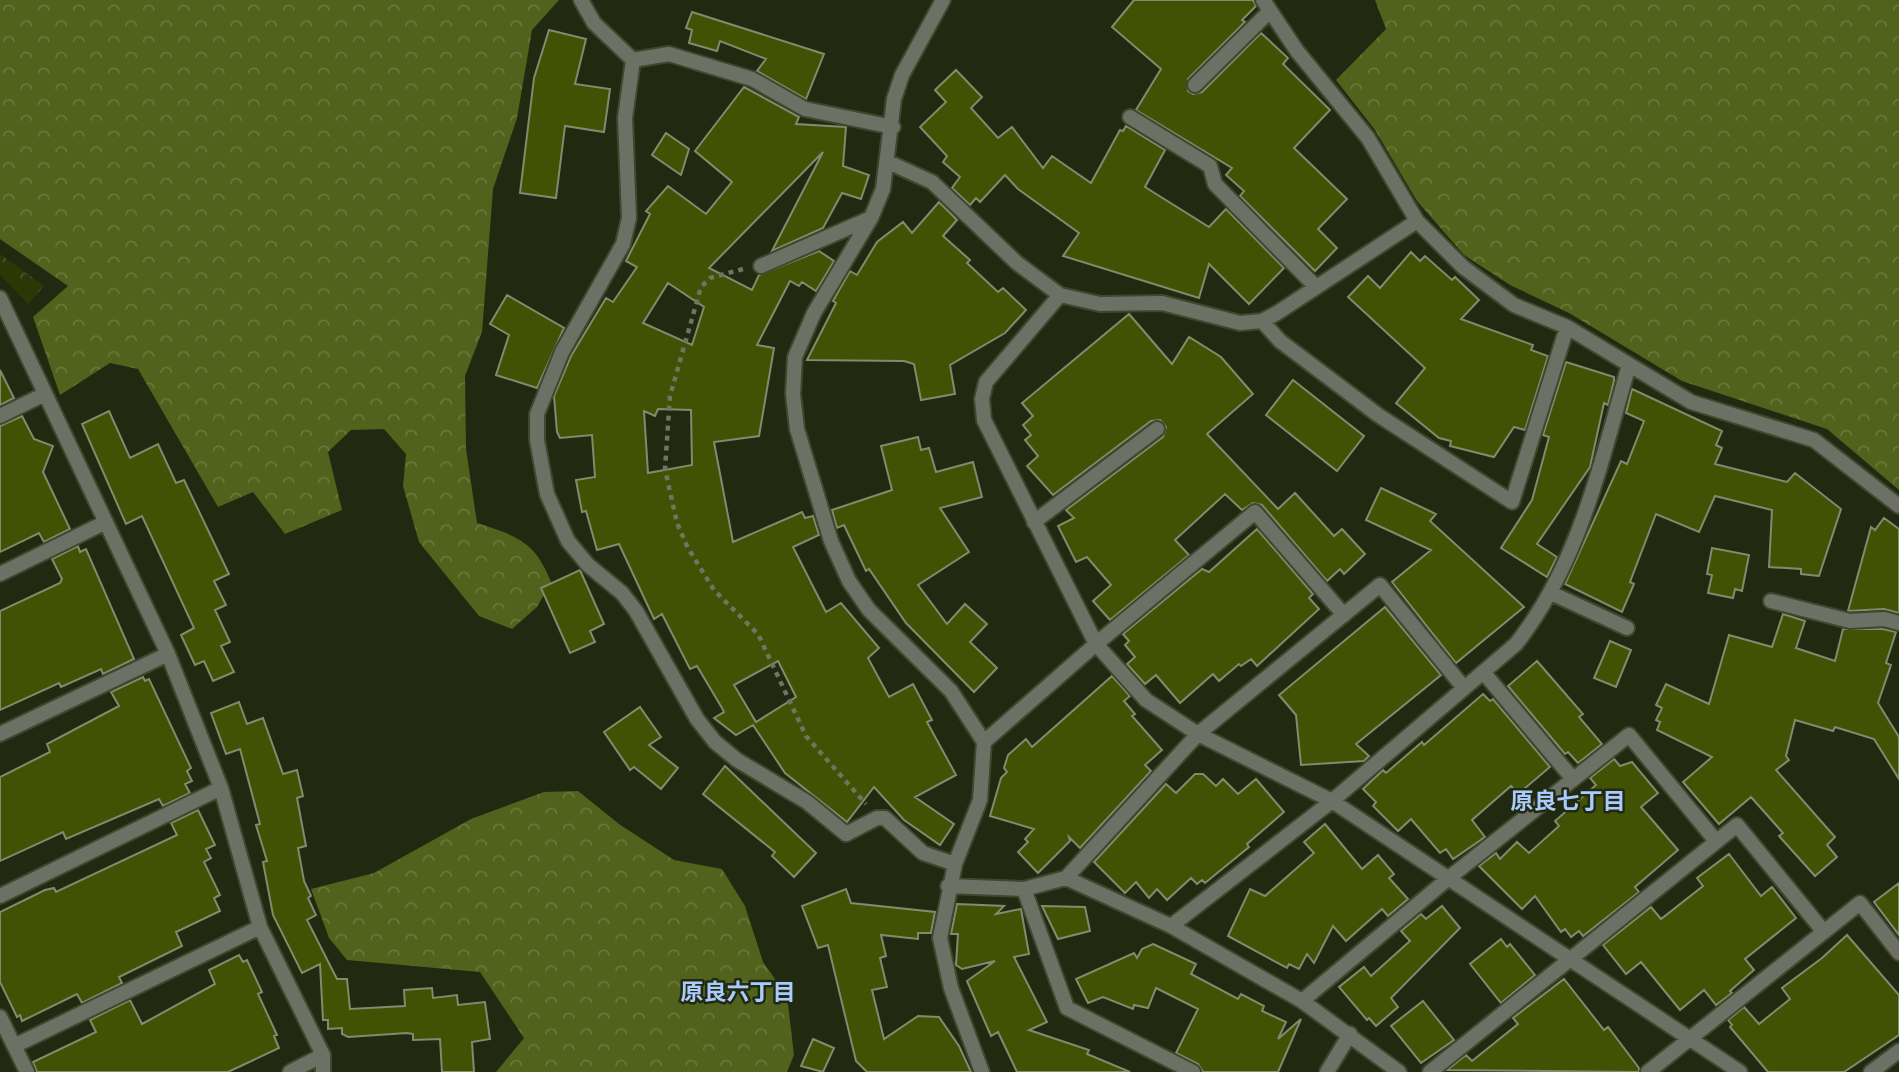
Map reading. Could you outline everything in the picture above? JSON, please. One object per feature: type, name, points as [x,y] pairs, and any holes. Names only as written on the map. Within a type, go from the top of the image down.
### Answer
[{"type":"street","points":[[581,0],[594,23],[633,60]]},
{"type":"street","points":[[943,0],[902,75],[894,99],[893,127],[883,188],[871,218],[814,313],[795,356],[793,394],[797,429],[831,541],[849,582],[869,611],[951,691],[984,742],[979,800],[954,864],[940,937],[955,1000],[982,1072]]},
{"type":"street","points":[[1195,85],[1266,6],[1367,138],[1417,221],[1463,267],[1514,305],[1567,327],[1691,402],[1814,440],[1899,506]]},
{"type":"street","points":[[633,60],[668,54],[752,79],[805,109],[893,127]]},
{"type":"street","points":[[633,60],[625,118],[629,218],[623,244],[562,352],[537,414],[537,440],[547,494],[568,541],[588,565],[622,593],[636,611],[697,719],[715,742],[737,760],[807,802],[846,834],[877,818],[885,818],[923,853],[954,864]]},
{"type":"street","points":[[1130,117],[1210,166],[1215,184],[1316,287]]},
{"type":"street","points":[[888,162],[932,182],[1017,263],[1060,295],[1100,304],[1161,303],[1240,323],[1262,321],[1417,221]]},
{"type":"street","points":[[761,266],[871,218]]},
{"type":"street","points":[[1060,295],[986,382],[982,399],[984,420],[1096,644],[1146,699],[1198,734],[1332,801],[1740,1072]]},
{"type":"street","points":[[0,298],[168,654],[221,788],[260,927],[323,1055],[323,1072]]},
{"type":"street","points":[[1262,321],[1280,341],[1378,415],[1512,502],[1567,327]]},
{"type":"street","points":[[1171,926],[1332,801],[1516,644],[1541,613],[1583,523],[1629,365]]},
{"type":"street","points":[[0,416],[45,394]]},
{"type":"street","points":[[1034,522],[1157,429]]},
{"type":"street","points":[[984,742],[1096,644],[1255,512],[1344,615]]},
{"type":"street","points":[[0,574],[106,522]]},
{"type":"street","points":[[948,886],[1024,889],[1066,878],[1198,734],[1380,585],[1464,688]]},
{"type":"street","points":[[1551,593],[1626,628]]},
{"type":"street","points":[[1771,601],[1850,621],[1884,619],[1899,623]]},
{"type":"street","points":[[0,734],[168,654]]},
{"type":"street","points":[[1485,673],[1573,779]]},
{"type":"street","points":[[1302,1001],[1450,877],[1629,735],[1716,841]]},
{"type":"street","points":[[0,896],[221,788]]},
{"type":"street","points":[[1430,1072],[1737,825],[1824,932]]},
{"type":"street","points":[[1066,878],[1171,926],[1302,1001],[1399,1072]]},
{"type":"street","points":[[1024,889],[1067,1008],[1193,1072]]},
{"type":"street","points":[[1648,1072],[1860,903],[1899,953]]},
{"type":"street","points":[[14,1046],[260,927]]},
{"type":"street","points":[[0,1017],[27,1072]]},
{"type":"street","points":[[1327,1072],[1350,1034]]},
{"type":"street","points":[[1871,1072],[1899,1051]]},
{"type":"street","points":[[290,1072],[323,1055]]},
{"type":"path","points":[[761,266],[710,278],[701,287],[670,396],[665,470],[671,502],[688,548],[714,590],[758,634],[806,736],[877,818]]},
{"type":"green space","points":[[0,0],[559,0],[532,30],[517,118],[493,189],[482,332],[465,376],[466,449],[477,523],[523,542],[538,557],[551,582],[537,607],[512,629],[479,616],[419,542],[403,486],[406,454],[384,429],[351,430],[328,452],[342,510],[285,534],[253,492],[218,507],[138,369],[110,363],[60,395],[33,317],[68,286],[0,239]]},
{"type":"green space","points":[[1375,0],[1899,0],[1899,490],[1827,429],[1682,381],[1569,313],[1510,285],[1464,255],[1417,201],[1375,130],[1336,80],[1386,29]]},
{"type":"green space","points":[[0,254],[44,286],[28,304],[0,275]]},
{"type":"green space","points":[[578,791],[619,824],[674,860],[722,869],[745,906],[763,962],[787,996],[794,1055],[787,1072],[496,1072],[524,1038],[480,972],[347,960],[329,938],[311,889],[374,873],[471,819],[544,792]]},
{"type":"building","points":[[1134,0],[1253,0],[1256,6],[1242,20],[1245,22],[1188,79],[1188,91],[1193,94],[1202,92],[1261,33],[1288,58],[1283,64],[1330,110],[1294,148],[1347,199],[1318,229],[1337,248],[1315,271],[1240,196],[1244,191],[1226,175],[1232,168],[1136,110],[1161,69],[1112,27]]},
{"type":"building","points":[[692,12],[824,54],[806,99],[757,71],[766,59],[720,41],[717,51],[689,43],[692,30],[686,28]]},
{"type":"building","points":[[549,30],[586,39],[575,84],[610,89],[604,132],[565,126],[556,198],[520,193],[534,78]]},
{"type":"building","points":[[956,70],[982,97],[971,108],[998,138],[1012,127],[1043,168],[1052,156],[1091,183],[1120,130],[1123,131],[1126,126],[1165,150],[1145,187],[1209,227],[1226,209],[1284,268],[1249,304],[1209,264],[1199,298],[1063,256],[1079,233],[1018,189],[1005,175],[980,202],[976,198],[970,205],[952,188],[960,177],[943,162],[947,156],[920,127],[946,102],[935,90]]},
{"type":"building","points":[[744,87],[799,117],[796,124],[846,127],[843,166],[869,175],[861,199],[842,193],[823,228],[772,251],[823,152],[709,268],[752,290],[759,275],[819,251],[834,261],[816,291],[802,282],[799,286],[790,281],[757,345],[774,348],[759,436],[714,442],[733,542],[802,512],[805,518],[813,516],[819,535],[793,547],[826,612],[841,603],[879,648],[868,658],[889,697],[913,684],[932,720],[927,722],[956,775],[915,797],[954,824],[940,845],[904,820],[874,787],[847,822],[785,773],[753,725],[736,735],[714,718],[724,712],[722,708],[697,666],[690,669],[662,614],[654,619],[619,544],[597,550],[586,511],[582,512],[576,480],[595,477],[592,435],[560,438],[557,432],[554,396],[571,356],[606,298],[613,302],[637,267],[626,261],[650,214],[646,211],[668,186],[706,214],[732,182],[695,151]],"holes":[[[668,283],[704,307],[692,345],[643,323]],[[658,409],[691,410],[692,465],[648,473],[644,411],[655,416]],[[778,661],[796,697],[756,722],[734,685]]]},
{"type":"building","points":[[666,133],[689,149],[681,175],[652,155]]},
{"type":"building","points":[[939,202],[957,220],[943,236],[970,260],[967,263],[998,292],[1003,288],[1026,310],[1005,333],[950,365],[955,394],[921,400],[914,364],[904,361],[807,360],[836,303],[833,301],[850,271],[857,275],[877,242],[903,222],[912,233]]},
{"type":"building","points":[[1411,252],[1420,261],[1425,256],[1452,280],[1455,277],[1479,300],[1461,319],[1533,345],[1531,350],[1548,356],[1525,430],[1514,427],[1494,457],[1450,446],[1451,441],[1439,438],[1396,403],[1425,368],[1348,297],[1368,276],[1380,288]]},
{"type":"building","points":[[507,295],[564,328],[537,388],[496,375],[509,335],[490,324]]},
{"type":"building","points":[[1129,314],[1172,364],[1189,337],[1221,357],[1253,394],[1207,434],[1278,509],[1295,493],[1334,536],[1342,529],[1365,554],[1344,574],[1340,569],[1327,581],[1262,505],[1253,503],[1242,510],[1225,494],[1175,540],[1189,555],[1110,620],[1093,601],[1111,585],[1087,557],[1076,562],[1058,526],[1074,518],[1066,510],[1163,437],[1166,427],[1160,420],[1151,421],[1053,495],[1027,466],[1038,456],[1025,440],[1031,435],[1023,425],[1033,416],[1022,403]]},
{"type":"building","points":[[1566,362],[1614,377],[1614,381],[1608,405],[1604,403],[1590,467],[1537,544],[1557,557],[1547,577],[1501,548],[1532,500],[1549,437],[1543,435]]},
{"type":"building","points":[[0,370],[14,398],[0,405]]},
{"type":"building","points":[[1293,380],[1364,436],[1337,471],[1266,415]]},
{"type":"building","points":[[1632,389],[1722,431],[1716,445],[1722,448],[1715,464],[1787,482],[1795,473],[1841,509],[1819,576],[1801,574],[1801,569],[1769,567],[1772,510],[1715,496],[1699,532],[1656,514],[1630,582],[1634,584],[1622,612],[1565,584],[1621,461],[1627,464],[1644,421],[1626,413]]},
{"type":"building","points":[[109,411],[130,458],[158,444],[176,483],[184,480],[229,574],[214,581],[226,605],[215,610],[230,642],[221,646],[234,672],[213,681],[204,661],[195,665],[181,635],[194,628],[142,516],[126,524],[82,424]]},
{"type":"building","points":[[22,416],[34,439],[53,446],[43,472],[70,529],[44,542],[39,533],[0,552],[0,426]]},
{"type":"building","points":[[918,437],[921,450],[929,448],[936,472],[973,462],[982,497],[940,508],[969,552],[918,585],[947,624],[965,604],[987,624],[970,642],[997,668],[974,692],[906,623],[869,569],[866,571],[844,525],[837,528],[832,510],[892,490],[881,446]]},
{"type":"building","points":[[1381,488],[1436,514],[1430,521],[1524,607],[1456,663],[1392,582],[1431,550],[1366,520]]},
{"type":"building","points":[[1884,518],[1899,529],[1899,613],[1884,609],[1848,611],[1871,527],[1875,530]]},
{"type":"building","points":[[1257,529],[1313,594],[1309,598],[1319,609],[1257,666],[1251,659],[1241,666],[1239,664],[1219,681],[1213,674],[1180,703],[1156,675],[1145,684],[1127,664],[1135,657],[1125,645],[1129,641],[1123,634],[1202,569],[1209,572]]},
{"type":"building","points":[[78,546],[80,552],[86,549],[134,659],[103,674],[101,669],[61,687],[59,683],[0,710],[0,611],[60,583],[62,579],[52,559]]},
{"type":"building","points":[[1712,548],[1749,555],[1742,591],[1735,589],[1733,598],[1708,593],[1712,575],[1707,574]]},
{"type":"building","points":[[580,570],[604,624],[590,631],[595,642],[570,653],[541,588]]},
{"type":"building","points":[[1385,607],[1441,675],[1356,744],[1369,756],[1364,761],[1301,765],[1296,715],[1279,695]]},
{"type":"building","points":[[1783,614],[1805,621],[1796,648],[1835,661],[1843,629],[1883,629],[1896,632],[1886,663],[1891,665],[1878,703],[1899,737],[1899,779],[1874,739],[1835,727],[1833,731],[1795,720],[1786,756],[1789,760],[1776,770],[1835,837],[1827,845],[1837,857],[1815,876],[1779,836],[1783,833],[1751,797],[1719,824],[1683,782],[1712,757],[1657,730],[1660,722],[1656,720],[1662,708],[1656,705],[1666,684],[1709,704],[1729,635],[1772,647]]},
{"type":"building","points":[[1610,641],[1631,650],[1616,687],[1594,678]]},
{"type":"building","points":[[1537,661],[1583,714],[1579,717],[1602,744],[1578,763],[1568,752],[1565,754],[1508,686]]},
{"type":"building","points":[[1112,676],[1130,696],[1124,701],[1135,714],[1132,716],[1162,750],[1145,765],[1151,771],[1080,848],[1069,837],[1070,841],[1038,873],[1018,852],[1028,842],[1025,839],[1034,829],[990,816],[1001,778],[1007,772],[1004,768],[1008,755],[1026,739],[1032,747]]},
{"type":"building","points":[[143,677],[145,681],[149,679],[191,768],[187,771],[192,781],[185,784],[190,793],[163,806],[159,799],[66,839],[63,832],[0,861],[0,777],[50,752],[47,744],[119,706],[111,692]]},
{"type":"building","points":[[1483,694],[1490,701],[1493,699],[1550,767],[1518,794],[1511,786],[1472,820],[1485,837],[1453,859],[1446,849],[1440,853],[1411,819],[1398,831],[1373,806],[1376,802],[1363,789],[1383,770],[1386,773],[1422,742],[1424,745]]},
{"type":"building","points":[[239,702],[247,724],[263,718],[283,774],[297,770],[303,796],[297,798],[306,846],[298,848],[304,881],[311,896],[308,898],[316,915],[307,920],[337,979],[347,979],[350,1009],[405,1006],[404,990],[432,988],[433,998],[457,995],[458,1005],[485,1002],[490,1039],[472,1042],[474,1072],[442,1072],[440,1039],[413,1040],[413,1034],[407,1033],[348,1037],[342,1034],[342,1028],[328,1029],[328,1020],[323,1020],[320,964],[302,973],[273,915],[263,862],[267,861],[256,825],[260,824],[240,749],[226,754],[211,713]]},
{"type":"building","points":[[640,707],[661,737],[649,745],[678,768],[661,789],[634,767],[630,770],[604,732]]},
{"type":"building","points":[[1614,759],[1620,766],[1632,762],[1658,793],[1641,807],[1678,850],[1635,887],[1639,892],[1583,936],[1579,931],[1571,937],[1565,929],[1561,932],[1535,896],[1522,909],[1479,866],[1496,853],[1500,859],[1517,842],[1529,853],[1559,826],[1555,821],[1596,785],[1590,778]]},
{"type":"building","points":[[725,766],[816,853],[794,877],[772,856],[775,852],[703,794]]},
{"type":"building","points":[[1195,774],[1203,774],[1216,786],[1223,779],[1238,794],[1256,779],[1284,812],[1247,844],[1249,847],[1205,883],[1202,880],[1197,884],[1191,878],[1167,900],[1157,889],[1149,898],[1136,882],[1125,893],[1094,862],[1166,784],[1176,793]]},
{"type":"building","points":[[198,810],[215,845],[206,849],[211,858],[204,862],[220,895],[214,898],[220,911],[176,932],[182,946],[119,977],[122,983],[82,1003],[77,994],[22,1021],[20,1015],[17,1017],[0,982],[0,912],[45,890],[54,888],[56,892],[177,835],[171,823]]},
{"type":"building","points":[[1325,824],[1362,869],[1378,855],[1394,874],[1389,878],[1408,899],[1388,916],[1382,909],[1346,941],[1333,926],[1314,963],[1307,954],[1299,969],[1289,964],[1287,968],[1228,936],[1250,889],[1265,896],[1314,853],[1304,842]]},
{"type":"building","points":[[1729,854],[1761,896],[1772,887],[1796,918],[1745,959],[1754,970],[1730,991],[1732,993],[1716,1005],[1704,990],[1680,1010],[1641,962],[1626,974],[1603,945],[1651,907],[1661,919],[1703,886],[1697,878]]},
{"type":"building","points":[[1899,883],[1899,935],[1874,902]]},
{"type":"building","points":[[846,889],[851,903],[935,912],[931,933],[918,933],[918,939],[881,935],[886,956],[880,958],[887,987],[872,990],[884,1039],[918,1016],[939,1017],[959,1046],[971,1072],[867,1072],[856,1061],[828,945],[818,948],[802,906]]},
{"type":"building","points":[[957,904],[1004,906],[996,914],[1021,909],[1029,954],[1014,957],[1047,1022],[1029,1030],[1089,1050],[1087,1054],[1130,1072],[1017,1072],[998,1032],[991,1036],[967,981],[995,961],[962,969],[956,965],[958,934],[951,934]]},
{"type":"building","points":[[1042,906],[1085,907],[1090,931],[1058,939]]},
{"type":"building","points":[[1442,906],[1460,928],[1391,998],[1398,1007],[1376,1026],[1369,1018],[1367,1020],[1339,987],[1364,967],[1371,976],[1410,941],[1401,931],[1421,914],[1426,919]]},
{"type":"building","points":[[1847,935],[1899,995],[1899,1035],[1844,1072],[1768,1072],[1730,1027],[1732,1025],[1728,1020],[1744,1007],[1759,1024],[1790,999],[1782,988]]},
{"type":"building","points":[[1501,939],[1507,947],[1510,944],[1535,975],[1501,1003],[1470,964]]},
{"type":"building","points":[[1153,944],[1196,964],[1191,974],[1238,999],[1241,994],[1264,1006],[1262,1011],[1286,1022],[1278,1039],[1301,1019],[1278,1072],[1203,1072],[1198,1064],[1176,1053],[1198,1009],[1156,988],[1148,1008],[1134,1005],[1133,1009],[1103,997],[1088,1003],[1076,979],[1134,953],[1137,958],[1142,949]]},
{"type":"building","points":[[239,955],[243,962],[247,960],[262,992],[258,994],[277,1035],[274,1036],[279,1048],[228,1072],[37,1072],[33,1062],[96,1032],[90,1020],[130,1000],[142,1024],[215,984],[209,970]]},
{"type":"building","points":[[1564,979],[1604,1030],[1608,1027],[1639,1068],[1639,1072],[1447,1070],[1466,1055],[1472,1061],[1518,1024],[1513,1018]]},
{"type":"building","points":[[1423,1001],[1454,1040],[1421,1063],[1391,1026]]},
{"type":"building","points":[[813,1039],[834,1048],[823,1072],[801,1066]]},
{"type":"district","name":"原良七丁目","points":[[1568,801]]},
{"type":"district","name":"原良六丁目","points":[[738,992]]}]
